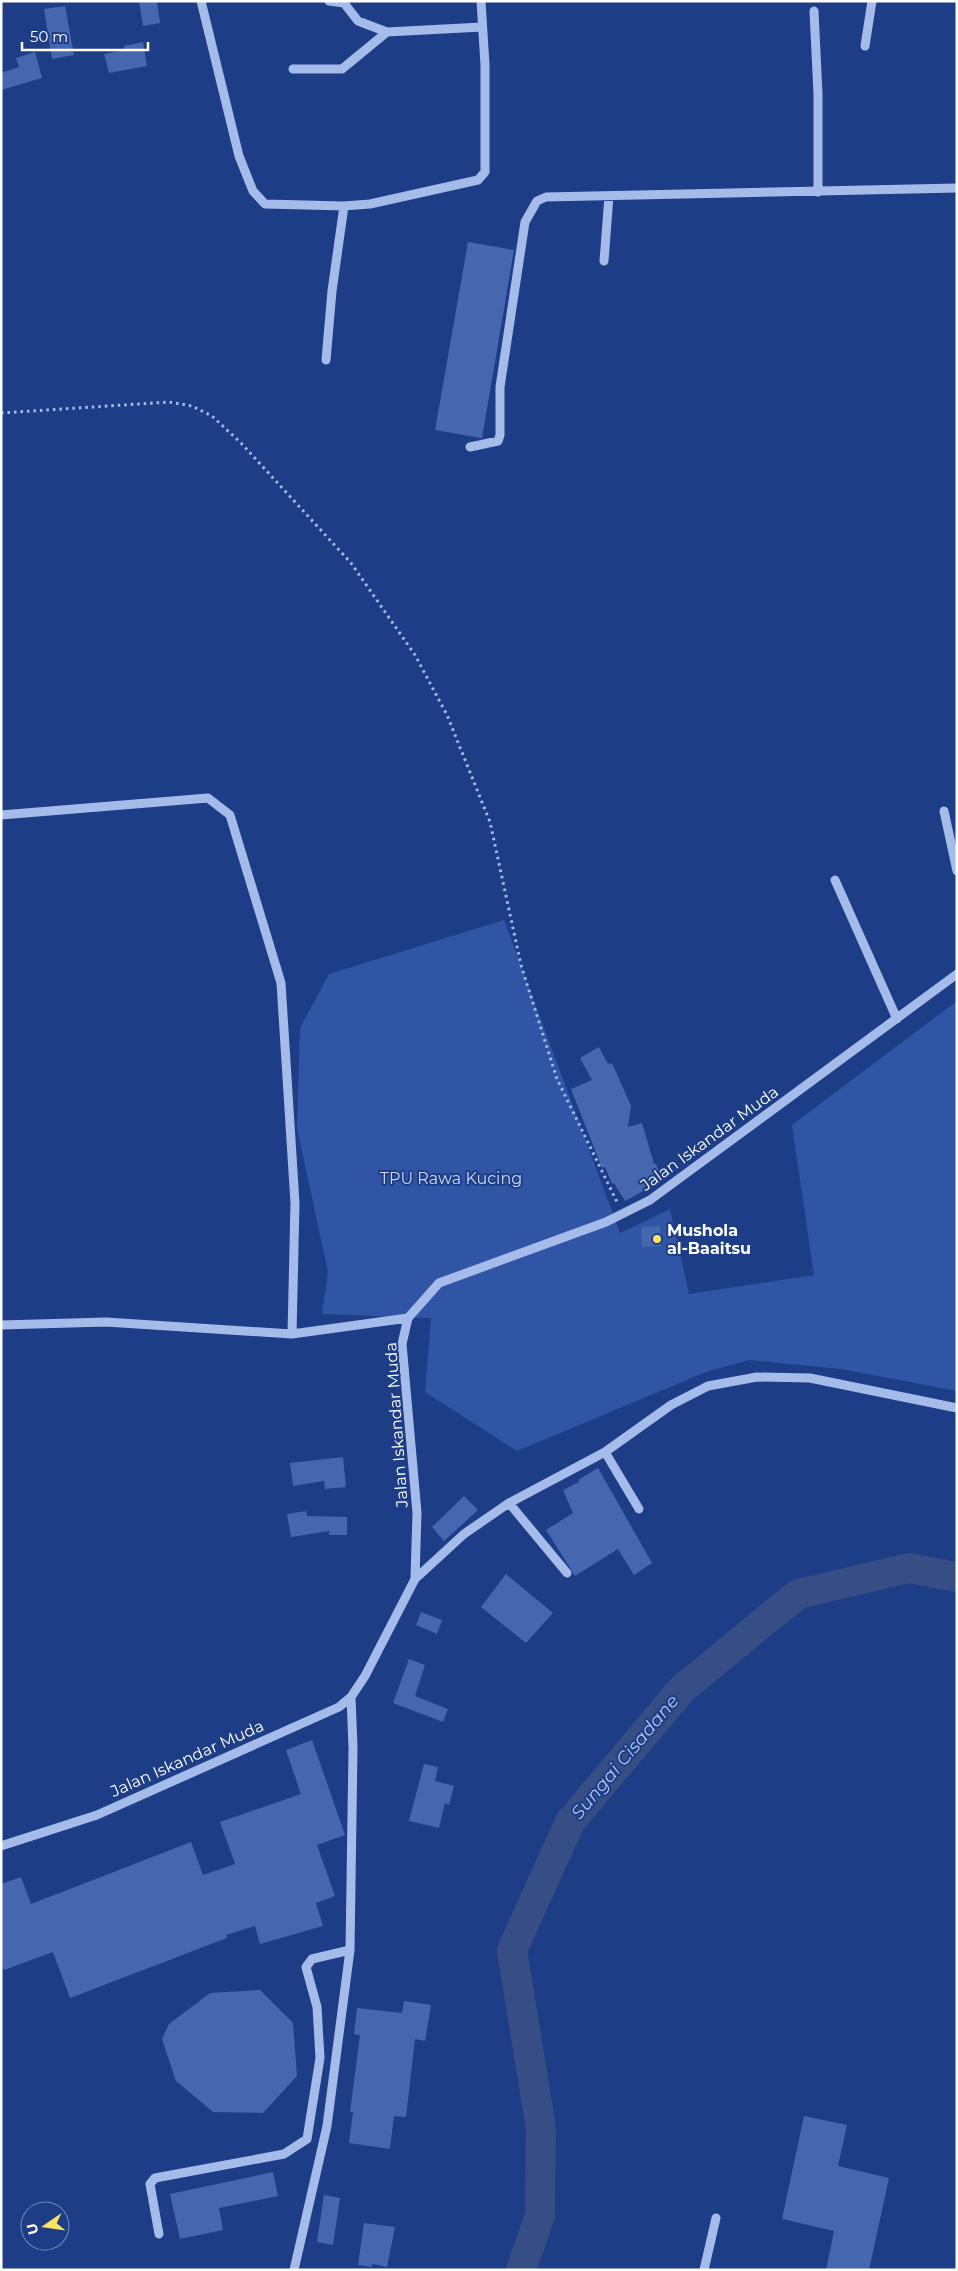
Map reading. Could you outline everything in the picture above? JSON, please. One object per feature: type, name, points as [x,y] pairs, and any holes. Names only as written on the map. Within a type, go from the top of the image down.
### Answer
[{"type":"street","points":[[201,1],[234,138],[253,190],[265,204],[344,206],[370,204],[478,180],[485,172],[485,65],[481,1]]},
{"type":"street","points":[[329,1],[344,3],[358,20],[387,32],[482,27]]},
{"type":"street","points":[[865,46],[872,1]]},
{"type":"street","points":[[814,11],[818,94],[818,192]]},
{"type":"street","points":[[293,70],[342,69],[387,32]]},
{"type":"street","points":[[470,447],[492,444],[498,441],[500,435],[500,387],[525,222],[537,201],[546,197],[957,188]]},
{"type":"street","points":[[604,261],[609,196]]},
{"type":"street","points":[[326,360],[332,292],[344,206]]},
{"type":"street","points":[[1,815],[208,798],[230,815],[281,983],[294,1203],[292,1334]]},
{"type":"street","points":[[944,811],[957,872]]},
{"type":"street","points":[[835,880],[897,1019]]},
{"type":"street","name":"Jalan Iskandar Muda","points":[[1,1846],[97,1815],[339,1707],[352,1697],[365,1676],[415,1579],[417,1513],[402,1344],[408,1318],[439,1283],[606,1222],[650,1200],[957,974]]},
{"type":"street","points":[[1,1325],[106,1322],[292,1334],[408,1318]]},
{"type":"street","points":[[415,1579],[464,1534],[509,1503],[605,1452],[671,1405],[708,1386],[757,1378],[810,1378],[957,1408]]},
{"type":"street","points":[[605,1452],[639,1509]]},
{"type":"street","points":[[509,1503],[567,1573]]},
{"type":"street","points":[[294,2270],[327,2126],[350,1950],[352,1697]]},
{"type":"street","points":[[158,2234],[150,2184],[154,2178],[284,2154],[307,2139],[320,2058],[317,2007],[306,1967],[312,1959],[350,1950]]},
{"type":"street","points":[[704,2270],[716,2218]]},
{"type":"path","points":[[1,413],[169,402],[192,406],[212,416],[241,443],[351,563],[415,655],[447,715],[490,822],[521,964],[557,1078],[622,1214]]},
{"type":"green space","name":"TPU Rawa Kucing","points":[[504,920],[620,1233],[670,1209],[689,1294],[814,1275],[792,1125],[957,1001],[957,1391],[841,1369],[749,1360],[706,1372],[517,1451],[425,1392],[431,1318],[322,1314],[328,1272],[297,1128],[300,1028],[329,974]]},
{"type":"building","points":[[139,1],[157,1],[160,23],[143,26]]},
{"type":"building","points":[[65,6],[74,55],[52,59],[44,9]]},
{"type":"building","points":[[143,42],[147,66],[109,73],[104,54],[125,50],[124,46]]},
{"type":"building","points":[[35,52],[42,78],[1,90],[1,73],[19,67],[16,58]]},
{"type":"building","points":[[468,242],[514,250],[482,438],[435,430]]},
{"type":"building","points":[[599,1047],[608,1064],[612,1063],[631,1106],[628,1127],[642,1123],[654,1164],[656,1164],[662,1179],[644,1187],[645,1190],[625,1201],[614,1183],[612,1184],[605,1167],[602,1168],[571,1089],[592,1080],[580,1058]]},
{"type":"building","points":[[660,1226],[661,1246],[642,1247],[641,1227]]},
{"type":"building","points":[[343,1457],[346,1487],[325,1489],[324,1481],[293,1486],[290,1463]]},
{"type":"building","points":[[598,1468],[652,1563],[634,1575],[618,1549],[575,1576],[546,1530],[573,1513],[563,1490],[579,1482],[578,1480]]},
{"type":"building","points":[[464,1496],[478,1510],[444,1541],[432,1527]]},
{"type":"building","points":[[306,1511],[307,1516],[347,1517],[347,1535],[329,1535],[329,1531],[291,1537],[287,1514]]},
{"type":"building","points":[[506,1574],[553,1613],[526,1643],[481,1607]]},
{"type":"building","points":[[421,1612],[442,1620],[437,1634],[416,1625]]},
{"type":"building","points":[[409,1659],[425,1665],[415,1696],[448,1709],[443,1722],[393,1703]]},
{"type":"building","points":[[312,1740],[345,1835],[317,1845],[335,1896],[316,1903],[323,1926],[260,1944],[255,1926],[226,1935],[227,1938],[70,1998],[53,1952],[4,1970],[1,1963],[1,1884],[21,1877],[31,1904],[191,1842],[203,1875],[235,1864],[220,1822],[301,1794],[286,1750]]},
{"type":"building","points":[[424,1764],[438,1767],[435,1781],[454,1786],[449,1805],[445,1803],[439,1828],[409,1821]]},
{"type":"building","points":[[260,1990],[293,2023],[297,2076],[263,2113],[213,2112],[176,2081],[162,2039],[169,2024],[210,1993]]},
{"type":"building","points":[[404,2001],[431,2005],[425,2041],[415,2039],[406,2117],[394,2116],[390,2149],[349,2143],[353,2112],[350,2112],[360,2035],[354,2034],[357,2008],[402,2013]]},
{"type":"building","points":[[804,2116],[847,2125],[838,2166],[889,2178],[869,2270],[826,2270],[834,2231],[782,2219]]},
{"type":"building","points":[[273,2172],[278,2196],[219,2208],[223,2230],[180,2239],[170,2194]]},
{"type":"building","points":[[324,2195],[340,2198],[333,2245],[317,2242]]},
{"type":"building","points":[[364,2223],[395,2227],[387,2267],[372,2264],[372,2267],[358,2265]]},
{"type":"waterway","name":"Sungai Cisadane","points":[[521,2270],[540,2215],[541,2129],[512,1950],[570,1822],[682,1689],[798,1594],[909,1568],[957,1577]]},
{"type":"place","name":"Mushola al-Baaitsu","points":[[657,1239]]}]
